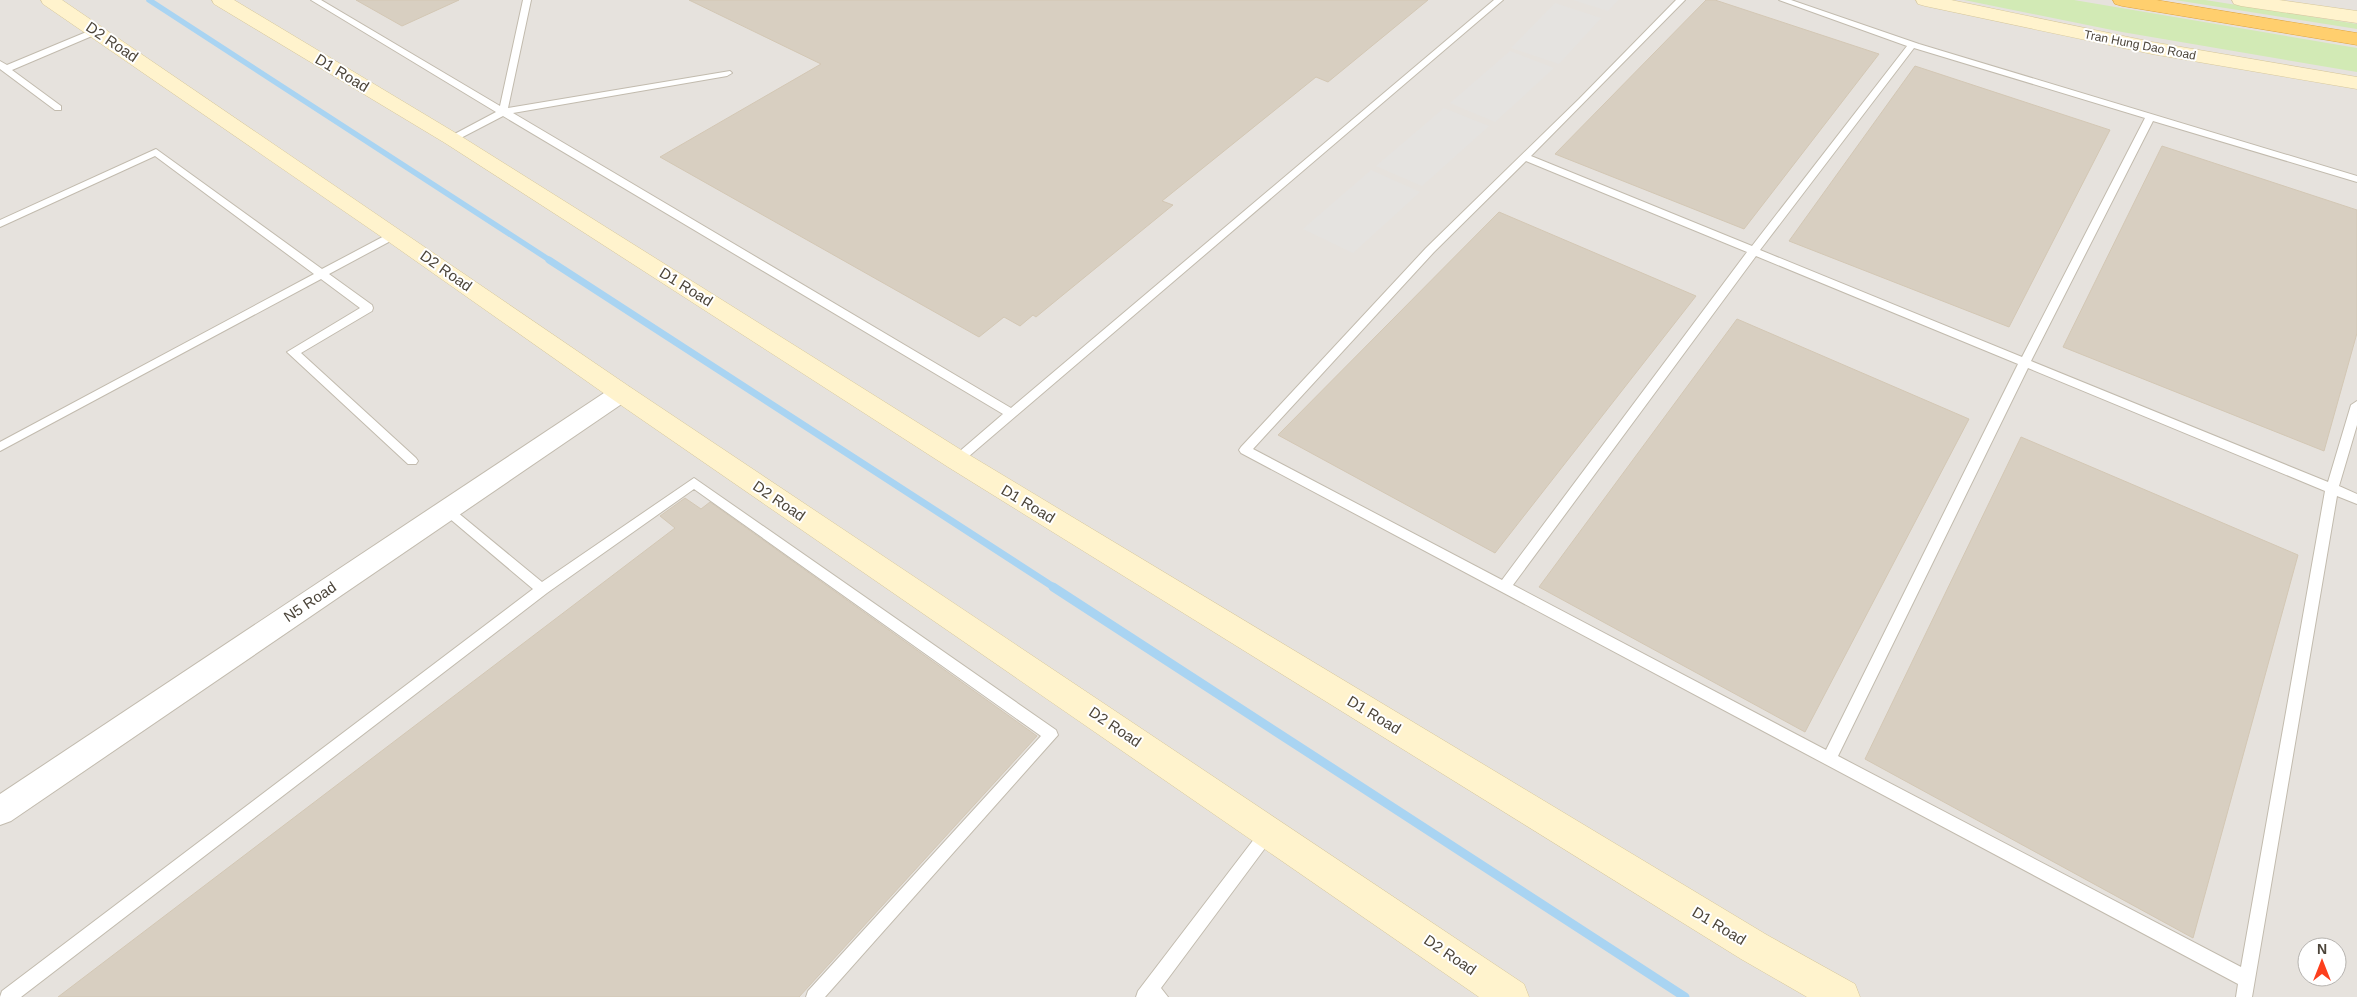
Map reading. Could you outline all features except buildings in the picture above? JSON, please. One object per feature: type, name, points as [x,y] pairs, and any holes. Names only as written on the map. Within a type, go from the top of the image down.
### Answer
[{"type":"highway","points":[[2122,0],[2357,39]]},
{"type":"street","name":"D2 Road","points":[[50,0],[621,393],[1511,997]]},
{"type":"street","name":"D1 Road","points":[[221,0],[452,139],[957,460],[1754,947],[1842,997]]},
{"type":"street","name":"Tran Hung Dao Road","points":[[1925,0],[2152,48],[2357,83]]},
{"type":"street","points":[[2240,0],[2357,17]]},
{"type":"street","name":"N5 Road","points":[[0,811],[621,393]]},
{"type":"lane","points":[[315,0],[1011,414]]},
{"type":"lane","points":[[503,112],[527,0]]},
{"type":"lane","points":[[957,460],[1499,0]]},
{"type":"lane","points":[[1681,0],[1582,101],[1430,250],[1245,450],[2246,979]]},
{"type":"lane","points":[[1783,0],[1912,45],[2357,179]]},
{"type":"lane","points":[[3,66],[96,31]]},
{"type":"lane","points":[[1504,587],[1754,251],[1912,45]]},
{"type":"lane","points":[[3,66],[58,108]]},
{"type":"lane","points":[[452,139],[503,112],[727,73]]},
{"type":"lane","points":[[1829,759],[2025,362],[2151,116]]},
{"type":"lane","points":[[0,224],[156,152],[368,308],[292,352],[412,461]]},
{"type":"lane","points":[[1525,157],[2357,498]]},
{"type":"lane","points":[[0,447],[394,235]]},
{"type":"lane","points":[[2244,997],[2332,488],[2357,405]]},
{"type":"lane","points":[[8,997],[542,589],[694,483],[1051,735],[814,997]]},
{"type":"lane","points":[[447,510],[542,589]]},
{"type":"lane","points":[[1151,994],[1269,832]]},
{"type":"shaded area","points":[[0,0],[2357,0],[2357,997],[0,997]]},
{"type":"shaded area","points":[[1573,0],[1618,0],[1608,11]]},
{"type":"shaded area","points":[[1555,3],[1601,18],[1559,64],[1511,48]]},
{"type":"shaded area","points":[[1510,51],[1554,68],[1495,122],[1450,103]]},
{"type":"shaded area","points":[[1444,108],[1489,126],[1422,186],[1376,166]]},
{"type":"shaded area","points":[[1371,170],[1420,192],[1353,253],[1303,229]]},
{"type":"green space","points":[[1964,0],[2074,0],[2357,48],[2357,72],[2122,32]]},
{"type":"green space","points":[[2175,0],[2205,0],[2357,24],[2357,29]]},
{"type":"waterway","points":[[149,0],[551,261]]},
{"type":"waterway","points":[[549,260],[1055,588]]},
{"type":"waterway","points":[[1053,587],[1685,997]]}]
